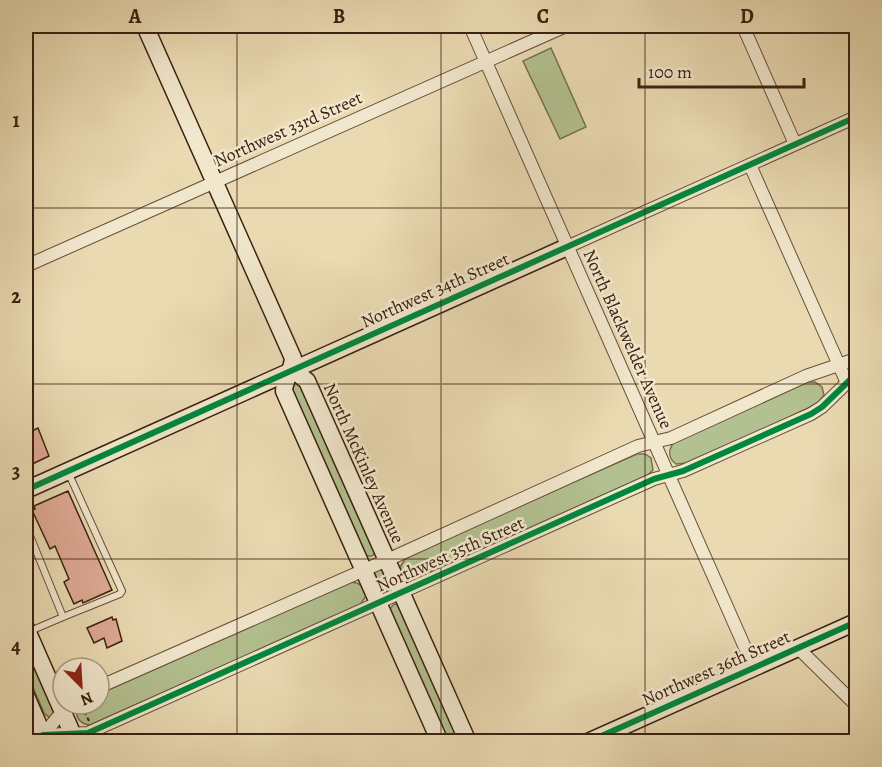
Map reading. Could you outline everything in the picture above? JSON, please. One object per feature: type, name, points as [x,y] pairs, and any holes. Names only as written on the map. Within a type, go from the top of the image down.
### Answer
[{"type":"street","name":"North McKinley Avenue","points":[[145,26],[293,358],[293,370],[284,391],[440,741]]},
{"type":"street","name":"North Blackwelder Avenue","points":[[470,26],[754,668]]},
{"type":"street","name":"Northwest 33rd Street","points":[[26,266],[566,26]]},
{"type":"street","points":[[743,26],[795,144]]},
{"type":"street","name":"Northwest 34th Street","points":[[26,490],[856,117]]},
{"type":"street","points":[[750,165],[847,383]]},
{"type":"street","name":"Northwest 35th Street","points":[[111,682],[386,561],[638,446],[671,438],[806,376],[856,359]]},
{"type":"street","name":"North McKinley Avenue","points":[[293,370],[307,381],[468,741]]},
{"type":"street","name":"Northwest 35th Street","points":[[45,738],[74,737],[88,733],[654,479],[683,471],[811,414],[822,407],[856,374]]},
{"type":"street","name":"Northwest 36th Street","points":[[588,741],[856,622]]},
{"type":"street","points":[[26,630],[51,679]]},
{"type":"street","points":[[798,648],[856,705]]},
{"type":"street","points":[[26,696],[45,738]]},
{"type":"street","points":[[45,738],[59,716]]},
{"type":"street","points":[[68,716],[74,737]]},
{"type":"lane","points":[[26,630],[120,594],[122,591],[68,471]]},
{"type":"lane","points":[[26,526],[63,617]]},
{"type":"path","points":[[86,716],[90,724]]},
{"type":"green space","points":[[551,48],[586,127],[560,139],[523,61]]},
{"type":"green space","points":[[294,381],[300,381],[375,553],[372,556],[366,556],[289,386]]},
{"type":"green space","points":[[808,382],[815,382],[822,387],[824,395],[817,404],[691,463],[676,464],[671,459],[670,451],[674,442]]},
{"type":"green space","points":[[637,454],[645,454],[651,458],[653,470],[648,475],[416,579],[408,578],[402,573],[400,567],[407,556]]},
{"type":"green space","points":[[381,569],[391,589],[385,593],[379,590],[373,575]]},
{"type":"green space","points":[[350,582],[357,583],[364,588],[366,596],[360,605],[111,716],[111,689]]},
{"type":"green space","points":[[394,604],[399,605],[463,741],[447,741],[389,610]]},
{"type":"green space","points":[[26,643],[51,703],[51,716],[54,716],[50,718],[44,713],[26,671]]},
{"type":"green space","points":[[26,711],[39,741],[26,741]]},
{"type":"green space","points":[[77,716],[110,716],[90,725],[82,723]]},
{"type":"building","points":[[38,428],[49,456],[26,467],[26,434]]},
{"type":"building","points":[[68,491],[112,590],[83,603],[82,600],[74,604],[64,582],[69,579],[55,546],[50,549],[32,510],[35,509],[34,506]]},
{"type":"building","points":[[112,617],[113,620],[116,619],[122,641],[107,648],[104,638],[94,643],[87,628]]},
{"type":"cycle path","points":[[26,490],[856,117]]},
{"type":"cycle path","points":[[43,735],[88,733],[654,479],[683,471],[811,414],[822,407],[856,374]]},
{"type":"cycle path","points":[[588,742],[856,622]]}]
